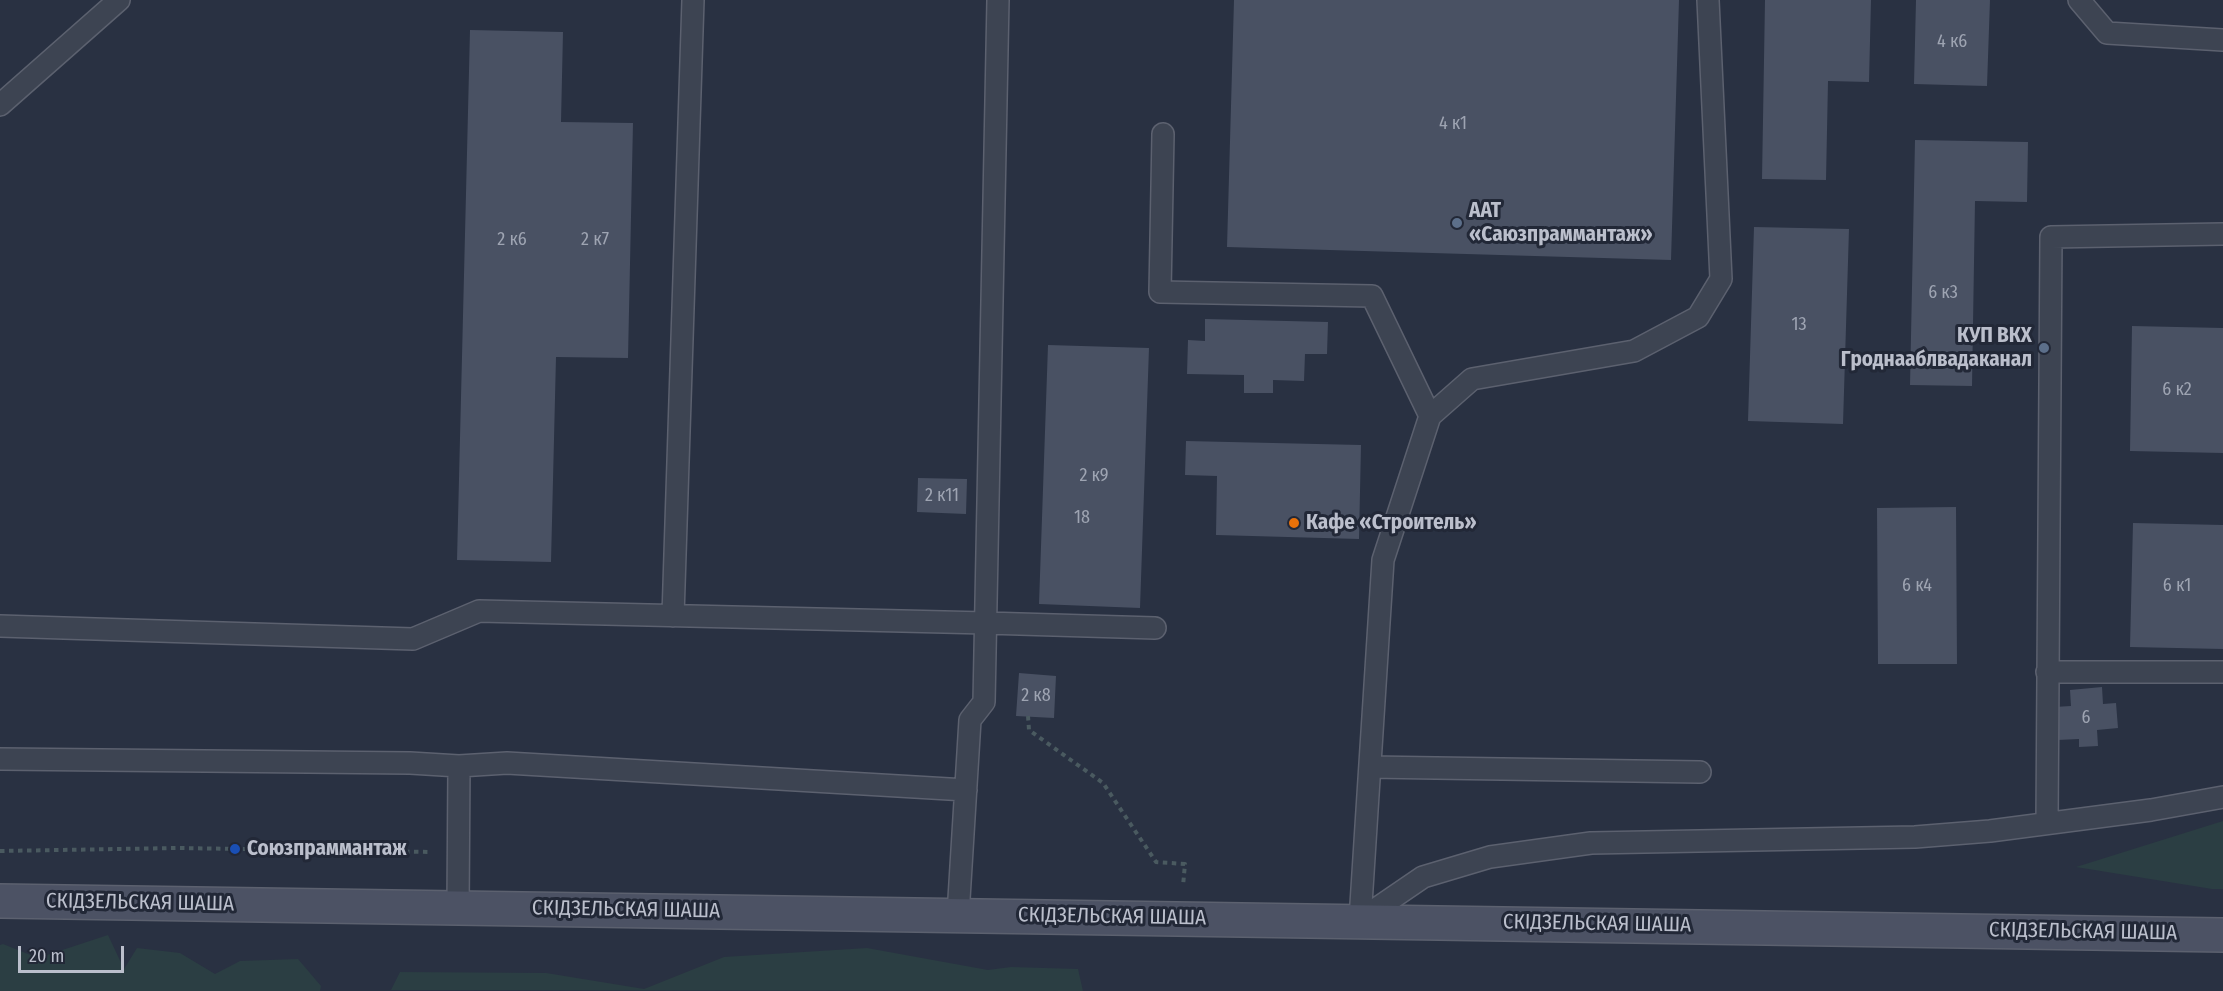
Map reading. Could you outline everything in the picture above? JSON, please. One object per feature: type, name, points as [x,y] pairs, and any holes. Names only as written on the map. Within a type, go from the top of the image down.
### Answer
[{"type":"street","name":"СКІДЗЕЛЬСКАЯ ШАША","points":[[0,901],[1360,920],[2223,935]]},
{"type":"lane","points":[[0,105],[119,0]]},
{"type":"lane","points":[[673,616],[693,0]]},
{"type":"lane","points":[[957,915],[970,720],[984,702],[998,0]]},
{"type":"lane","points":[[1360,920],[1383,560],[1430,416],[1472,379],[1634,351],[1698,317],[1721,279],[1708,0]]},
{"type":"lane","points":[[2079,0],[2107,33],[2223,40]]},
{"type":"lane","points":[[1163,134],[1160,292],[1372,296],[1430,416]]},
{"type":"lane","points":[[2047,823],[2051,237],[2223,234]]},
{"type":"lane","points":[[0,626],[413,639],[479,612],[986,622],[1155,628]]},
{"type":"lane","points":[[2047,672],[2223,672]]},
{"type":"lane","points":[[0,759],[410,763],[459,766],[507,763],[966,790]]},
{"type":"lane","points":[[458,908],[459,766]]},
{"type":"lane","points":[[1370,767],[1700,772]]},
{"type":"lane","points":[[1360,920],[1423,877],[1490,857],[1591,843],[1915,837],[1990,831],[2151,810],[2223,797]]},
{"type":"path","points":[[1028,716],[1029,730],[1103,783],[1156,862],[1185,864],[1181,918]]},
{"type":"path","points":[[0,850],[177,849],[459,853]]},
{"type":"green space","points":[[2223,821],[2223,889],[2076,867]]},
{"type":"green space","points":[[108,935],[124,969],[137,948],[180,953],[215,974],[240,961],[298,959],[321,986],[320,991],[0,991],[0,945],[3,944],[38,958]]},
{"type":"green space","points":[[867,948],[988,970],[1011,967],[1078,969],[1083,991],[391,990],[400,972],[546,973],[644,989],[724,957]]},
{"type":"building","points":[[1234,0],[1679,0],[1671,260],[1227,247]]},
{"type":"building","points":[[1765,0],[1871,0],[1869,82],[1828,81],[1826,180],[1762,179]]},
{"type":"building","points":[[1916,0],[1990,0],[1987,86],[1914,84]]},
{"type":"building","points":[[470,30],[563,32],[561,122],[633,123],[628,358],[556,357],[551,562],[457,560]]},
{"type":"building","points":[[1915,140],[2028,142],[2027,202],[1975,201],[1972,386],[1910,385]]},
{"type":"building","points":[[1754,227],[1849,229],[1843,424],[1748,421]]},
{"type":"building","points":[[1205,319],[1328,322],[1327,354],[1305,354],[1304,381],[1273,380],[1273,393],[1244,393],[1244,375],[1187,374],[1188,340],[1205,341]]},
{"type":"building","points":[[2132,326],[2223,328],[2223,453],[2130,451]]},
{"type":"building","points":[[1048,345],[1149,348],[1140,608],[1039,604]]},
{"type":"building","points":[[1186,441],[1361,445],[1359,539],[1216,535],[1217,476],[1185,475]]},
{"type":"building","points":[[918,478],[967,479],[966,514],[917,512]]},
{"type":"building","points":[[1956,507],[1957,664],[1878,664],[1877,508]]},
{"type":"building","points":[[2133,523],[2223,525],[2223,649],[2130,647]]},
{"type":"building","points":[[1019,673],[1056,676],[1054,718],[1016,716]]},
{"type":"building","points":[[2102,687],[2103,704],[2116,703],[2118,728],[2097,730],[2098,746],[2079,747],[2079,739],[2057,740],[2054,707],[2071,706],[2070,690]]},
{"type":"place","name":"ААТ «Саюзпраммантаж»","points":[[1457,223]]},
{"type":"place","name":"КУП ВКХ Гроднааблвадаканал","points":[[2044,348]]},
{"type":"place","name":"Кафе «Строитель»","points":[[1294,523]]},
{"type":"place","name":"Союзпраммантаж","points":[[235,849]]}]
